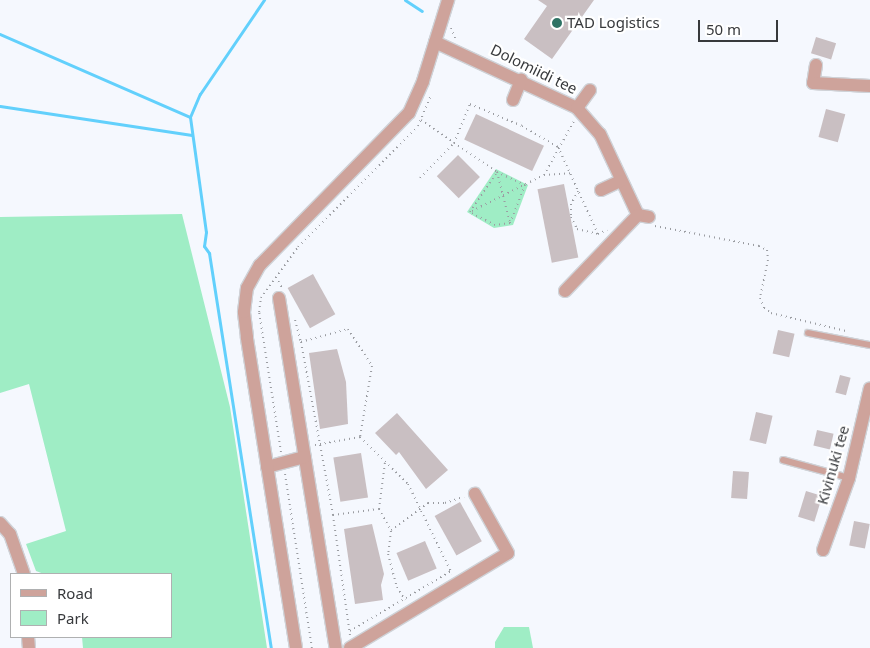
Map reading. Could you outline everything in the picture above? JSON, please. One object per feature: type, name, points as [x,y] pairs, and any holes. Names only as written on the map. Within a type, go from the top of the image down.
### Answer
[{"type":"street","points":[[296,648],[244,312],[252,276],[408,113],[434,42],[448,18],[448,0]]},
{"type":"street","name":"Dolomiidi tee","points":[[434,42],[521,80],[577,112],[600,134],[620,181],[646,219]]},
{"type":"street","points":[[816,65],[813,83],[870,86]]},
{"type":"street","points":[[513,100],[521,80]]},
{"type":"street","points":[[577,112],[590,90]]},
{"type":"street","points":[[601,190],[620,181]]},
{"type":"street","points":[[565,291],[646,219]]},
{"type":"street","points":[[282,295],[304,452],[336,648]]},
{"type":"street","name":"Kivinuki tee","points":[[823,550],[849,478],[870,388]]},
{"type":"street","points":[[267,467],[304,452]]},
{"type":"street","points":[[351,647],[508,553],[476,494]]},
{"type":"street","points":[[0,523],[10,534],[24,573]]},
{"type":"lane","points":[[808,333],[870,345]]},
{"type":"lane","points":[[783,460],[849,478]]},
{"type":"path","points":[[448,18],[455,50]]},
{"type":"path","points":[[312,648],[259,312],[262,298],[298,247],[421,120],[432,92]]},
{"type":"path","points":[[420,178],[454,143],[470,104],[522,126],[558,147],[598,234]]},
{"type":"path","points":[[544,175],[577,112]]},
{"type":"path","points":[[421,120],[497,172],[525,185]]},
{"type":"path","points":[[497,172],[510,223]]},
{"type":"path","points":[[470,212],[497,172]]},
{"type":"path","points":[[470,212],[544,175],[570,173]]},
{"type":"path","points":[[510,223],[525,185]]},
{"type":"path","points":[[578,190],[571,204],[571,217],[577,228],[598,234],[612,228]]},
{"type":"path","points":[[470,212],[495,225],[510,223]]},
{"type":"path","points":[[646,219],[759,246],[767,250],[768,260],[760,298],[764,308],[771,314],[852,332]]},
{"type":"path","points":[[276,277],[282,295]]},
{"type":"path","points":[[294,317],[301,342],[318,444],[333,515],[351,647]]},
{"type":"path","points":[[301,342],[348,329],[372,366],[360,437]]},
{"type":"path","points":[[304,452],[318,444],[360,437]]},
{"type":"path","points":[[360,437],[408,484],[457,584]]},
{"type":"path","points":[[385,461],[379,509],[391,531],[388,554],[397,587],[412,611]]},
{"type":"path","points":[[391,531],[428,503],[445,503],[476,494]]},
{"type":"path","points":[[333,515],[379,509]]},
{"type":"path","points":[[350,631],[451,571]]},
{"type":"green space","points":[[496,169],[528,185],[513,225],[494,228],[467,212]]},
{"type":"green space","points":[[182,214],[230,407],[267,648],[83,648],[82,638],[172,638],[172,573],[41,573],[36,571],[26,544],[66,531],[29,384],[0,393],[0,217]]},
{"type":"green space","points":[[504,627],[529,627],[533,648],[495,648],[495,642]]},
{"type":"building","name":"TAD Logistics","points":[[538,0],[594,0],[552,59],[524,39],[547,6]]},
{"type":"building","points":[[816,37],[836,43],[831,59],[811,53]]},
{"type":"building","points":[[826,109],[845,114],[838,142],[818,137]]},
{"type":"building","points":[[476,114],[544,146],[532,171],[464,139]]},
{"type":"building","points":[[458,155],[480,177],[459,198],[437,176]]},
{"type":"building","points":[[564,184],[578,258],[552,263],[537,189]]},
{"type":"building","points":[[313,274],[335,314],[310,328],[288,288]]},
{"type":"building","points":[[778,330],[795,334],[789,357],[773,353]]},
{"type":"building","points":[[337,349],[346,382],[348,424],[320,429],[309,353]]},
{"type":"building","points":[[840,375],[851,378],[846,395],[835,392]]},
{"type":"building","points":[[756,412],[773,416],[766,444],[749,440]]},
{"type":"building","points":[[397,413],[448,470],[426,489],[399,452],[396,455],[375,433]]},
{"type":"building","points":[[817,430],[834,434],[830,449],[813,446]]},
{"type":"building","points":[[361,453],[368,497],[340,502],[333,457]]},
{"type":"building","points":[[733,471],[749,472],[747,499],[731,498]]},
{"type":"building","points":[[806,491],[822,496],[814,522],[798,517]]},
{"type":"building","points":[[460,502],[482,541],[456,555],[435,516]]},
{"type":"building","points":[[854,521],[870,524],[865,549],[849,546]]},
{"type":"building","points":[[372,524],[384,574],[381,585],[383,600],[355,604],[344,529]]},
{"type":"building","points":[[425,541],[437,569],[408,581],[396,553]]},
{"type":"waterway","points":[[190,117],[200,94],[264,0]]},
{"type":"waterway","points":[[405,0],[422,11]]},
{"type":"waterway","points":[[0,34],[190,117],[206,232],[204,246],[209,253],[271,648]]},
{"type":"waterway","points":[[0,106],[192,135]]},
{"type":"place","name":"TAD Logistics","points":[[557,23]]}]
